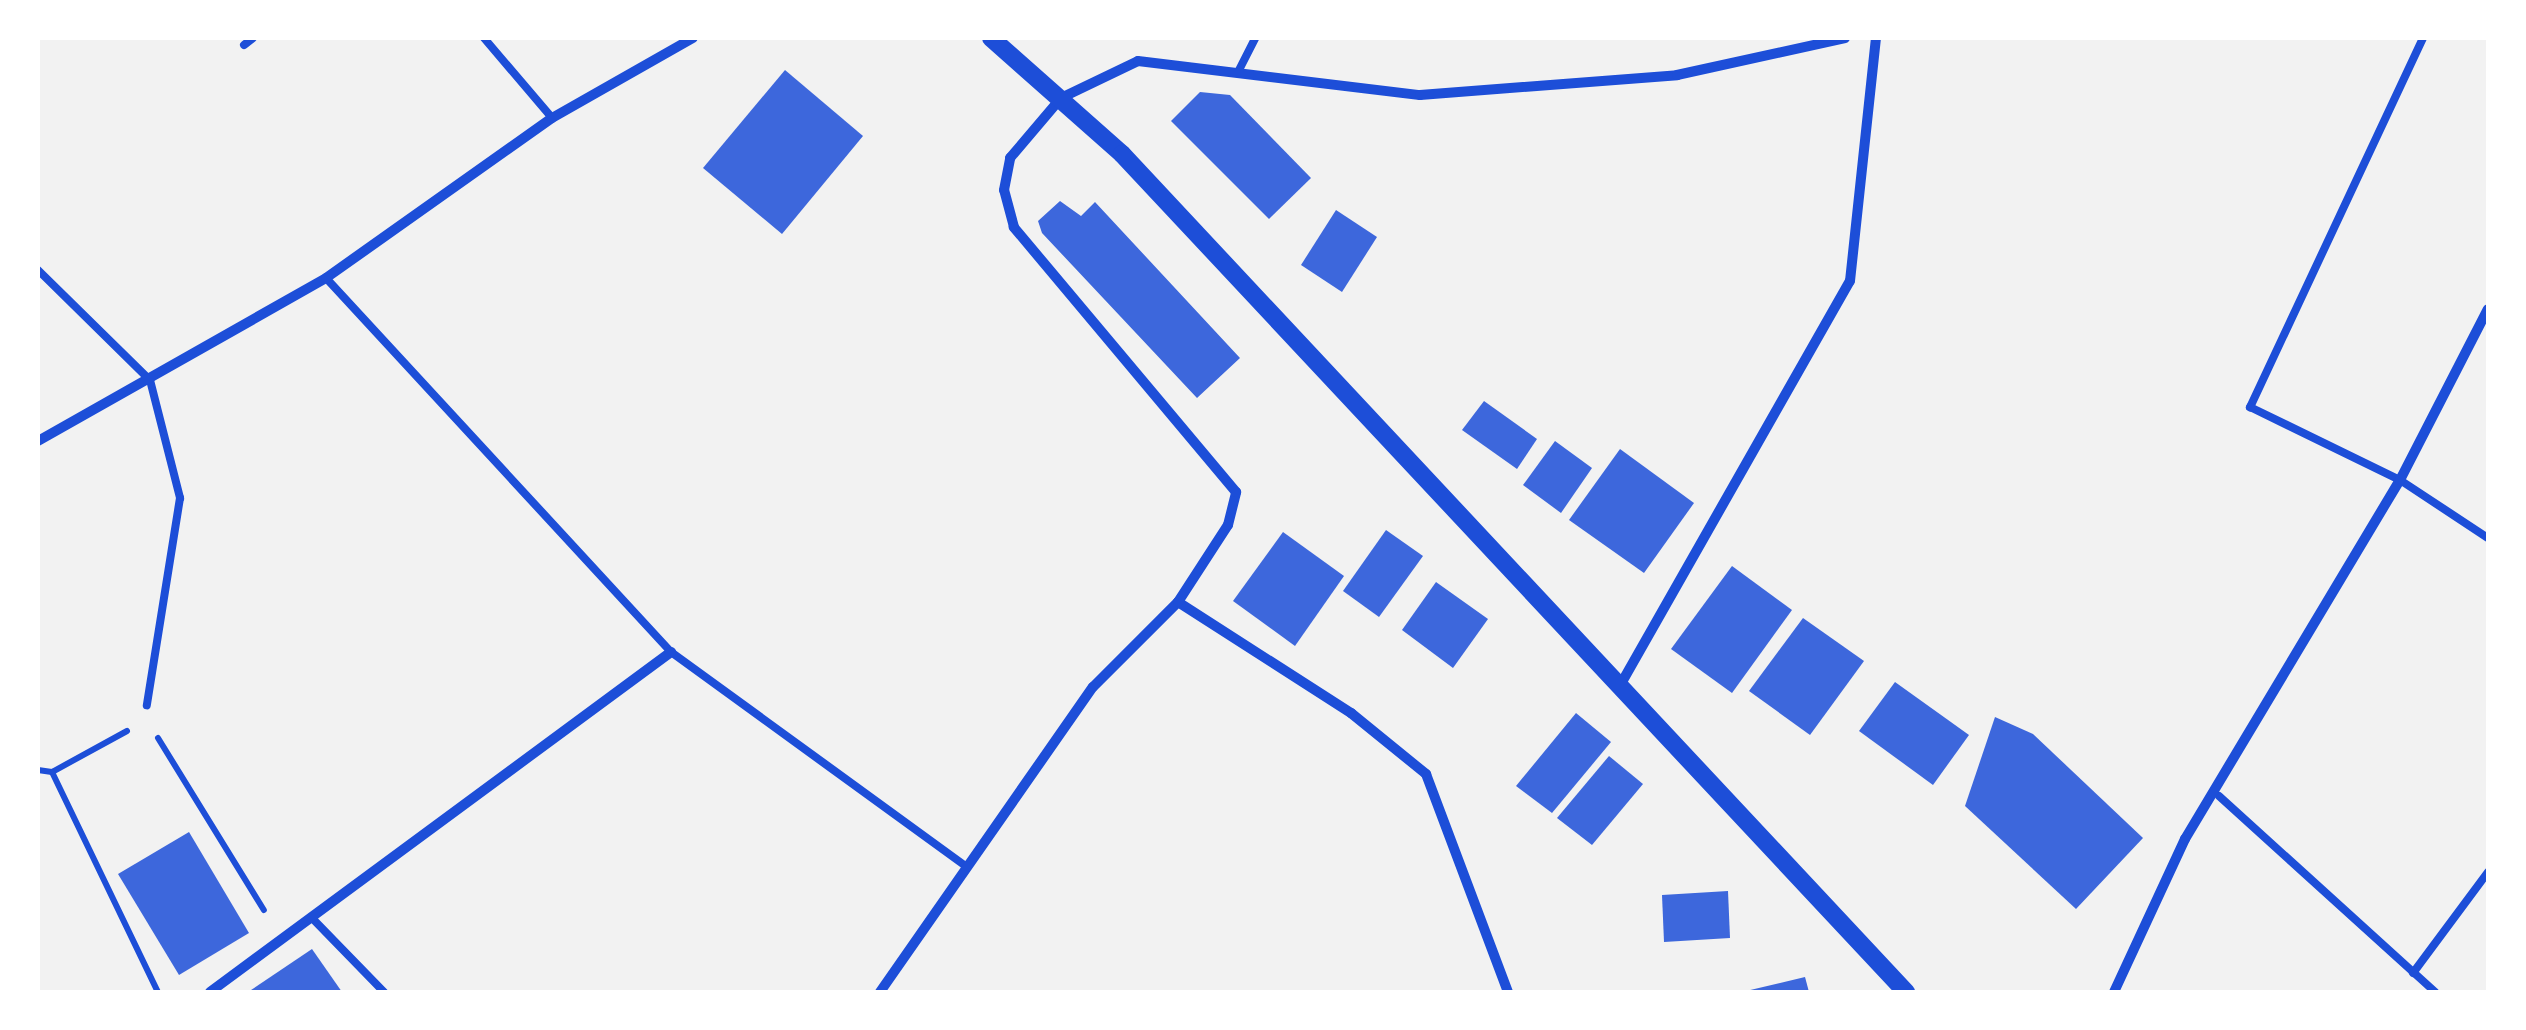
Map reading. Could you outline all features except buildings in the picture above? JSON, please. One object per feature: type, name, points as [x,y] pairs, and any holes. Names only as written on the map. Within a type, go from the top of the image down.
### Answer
[{"type":"street","points":[[38,441],[326,278],[552,118],[693,38]]},
{"type":"street","points":[[990,38],[1062,98],[1622,682],[1906,992]]},
{"type":"street","points":[[880,992],[1092,687],[1178,602],[1228,525],[1236,492],[1014,227],[1004,190],[1010,158],[1062,98],[1138,61],[1420,96],[1677,75],[1846,38]]},
{"type":"street","points":[[1622,682],[1850,281],[1876,38]]},
{"type":"street","points":[[2114,992],[2186,839],[2219,796],[2400,480],[2488,308]]},
{"type":"street","points":[[1178,602],[1351,712],[1426,774],[1508,992]]},
{"type":"street","points":[[210,992],[671,652]]},
{"type":"lane","points":[[244,46],[253,38]]},
{"type":"lane","points":[[484,38],[552,118]]},
{"type":"lane","points":[[1238,72],[1255,38]]},
{"type":"lane","points":[[2423,38],[2250,407],[2400,480],[2488,538]]},
{"type":"lane","points":[[38,270],[150,380],[180,498],[147,705]]},
{"type":"lane","points":[[326,278],[671,652],[967,867]]},
{"type":"lane","points":[[2219,796],[2435,992]]},
{"type":"lane","points":[[2413,972],[2488,872]]},
{"type":"lane","points":[[311,917],[384,992]]},
{"type":"path","points":[[38,770],[52,772],[145,721],[200,797],[281,942]]},
{"type":"path","points":[[52,772],[158,992]]}]
